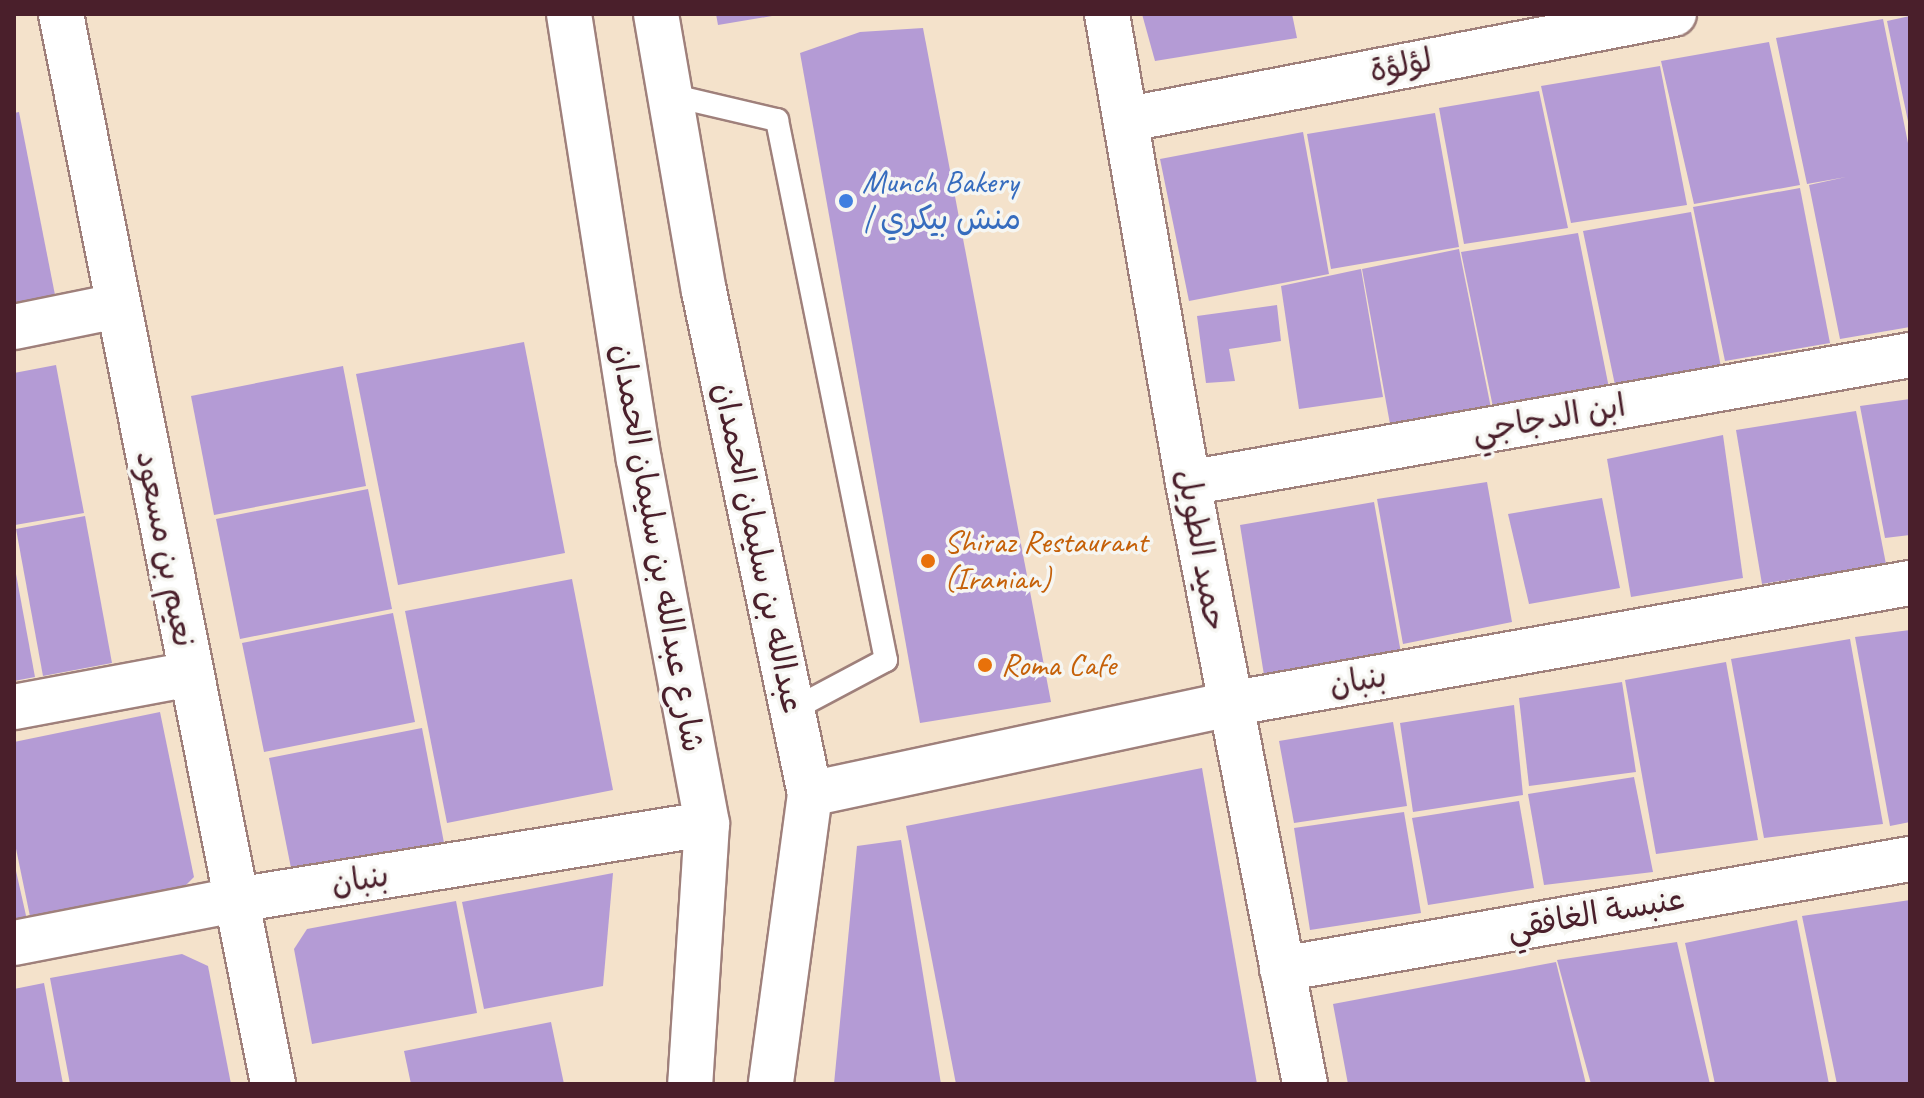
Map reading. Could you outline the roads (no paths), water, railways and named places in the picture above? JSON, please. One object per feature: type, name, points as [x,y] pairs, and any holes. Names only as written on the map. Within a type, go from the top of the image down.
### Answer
[{"type":"street","name":"نعيم بن مسعود","points":[[61,14],[273,1084]]},
{"type":"street","name":"شارع عبدالله بن سليمان الحمدان","points":[[569,14],[636,444],[707,824],[690,1084]]},
{"type":"street","name":"عبدالله بن سليمان الحمدان","points":[[656,14],[704,291],[810,794],[771,1084]]},
{"type":"street","name":"حميد الطويل","points":[[1107,14],[1129,119],[1188,483],[1305,1084]]},
{"type":"street","name":"لؤلؤة","points":[[1129,119],[1674,14]]},
{"type":"street","points":[[14,327],[117,306]]},
{"type":"street","name":"ابن الدجاجي","points":[[1188,483],[1910,355]]},
{"type":"street","name":"بنبان","points":[[810,794],[1229,704],[1910,583]]},
{"type":"street","points":[[14,707],[190,674]]},
{"type":"street","name":"بنبان","points":[[14,943],[236,900],[707,824]]},
{"type":"street","name":"عنبسة الغافقي","points":[[1282,969],[1910,859]]},
{"type":"lane","points":[[670,95],[777,120],[886,660],[792,710]]},
{"type":"place","name":"Munch Bakery | منش بيكري","points":[[846,201]]},
{"type":"place","name":"Shiraz Restaurant (Iranian)","points":[[928,561]]},
{"type":"place","name":"Roma Cafe","points":[[985,665]]}]
